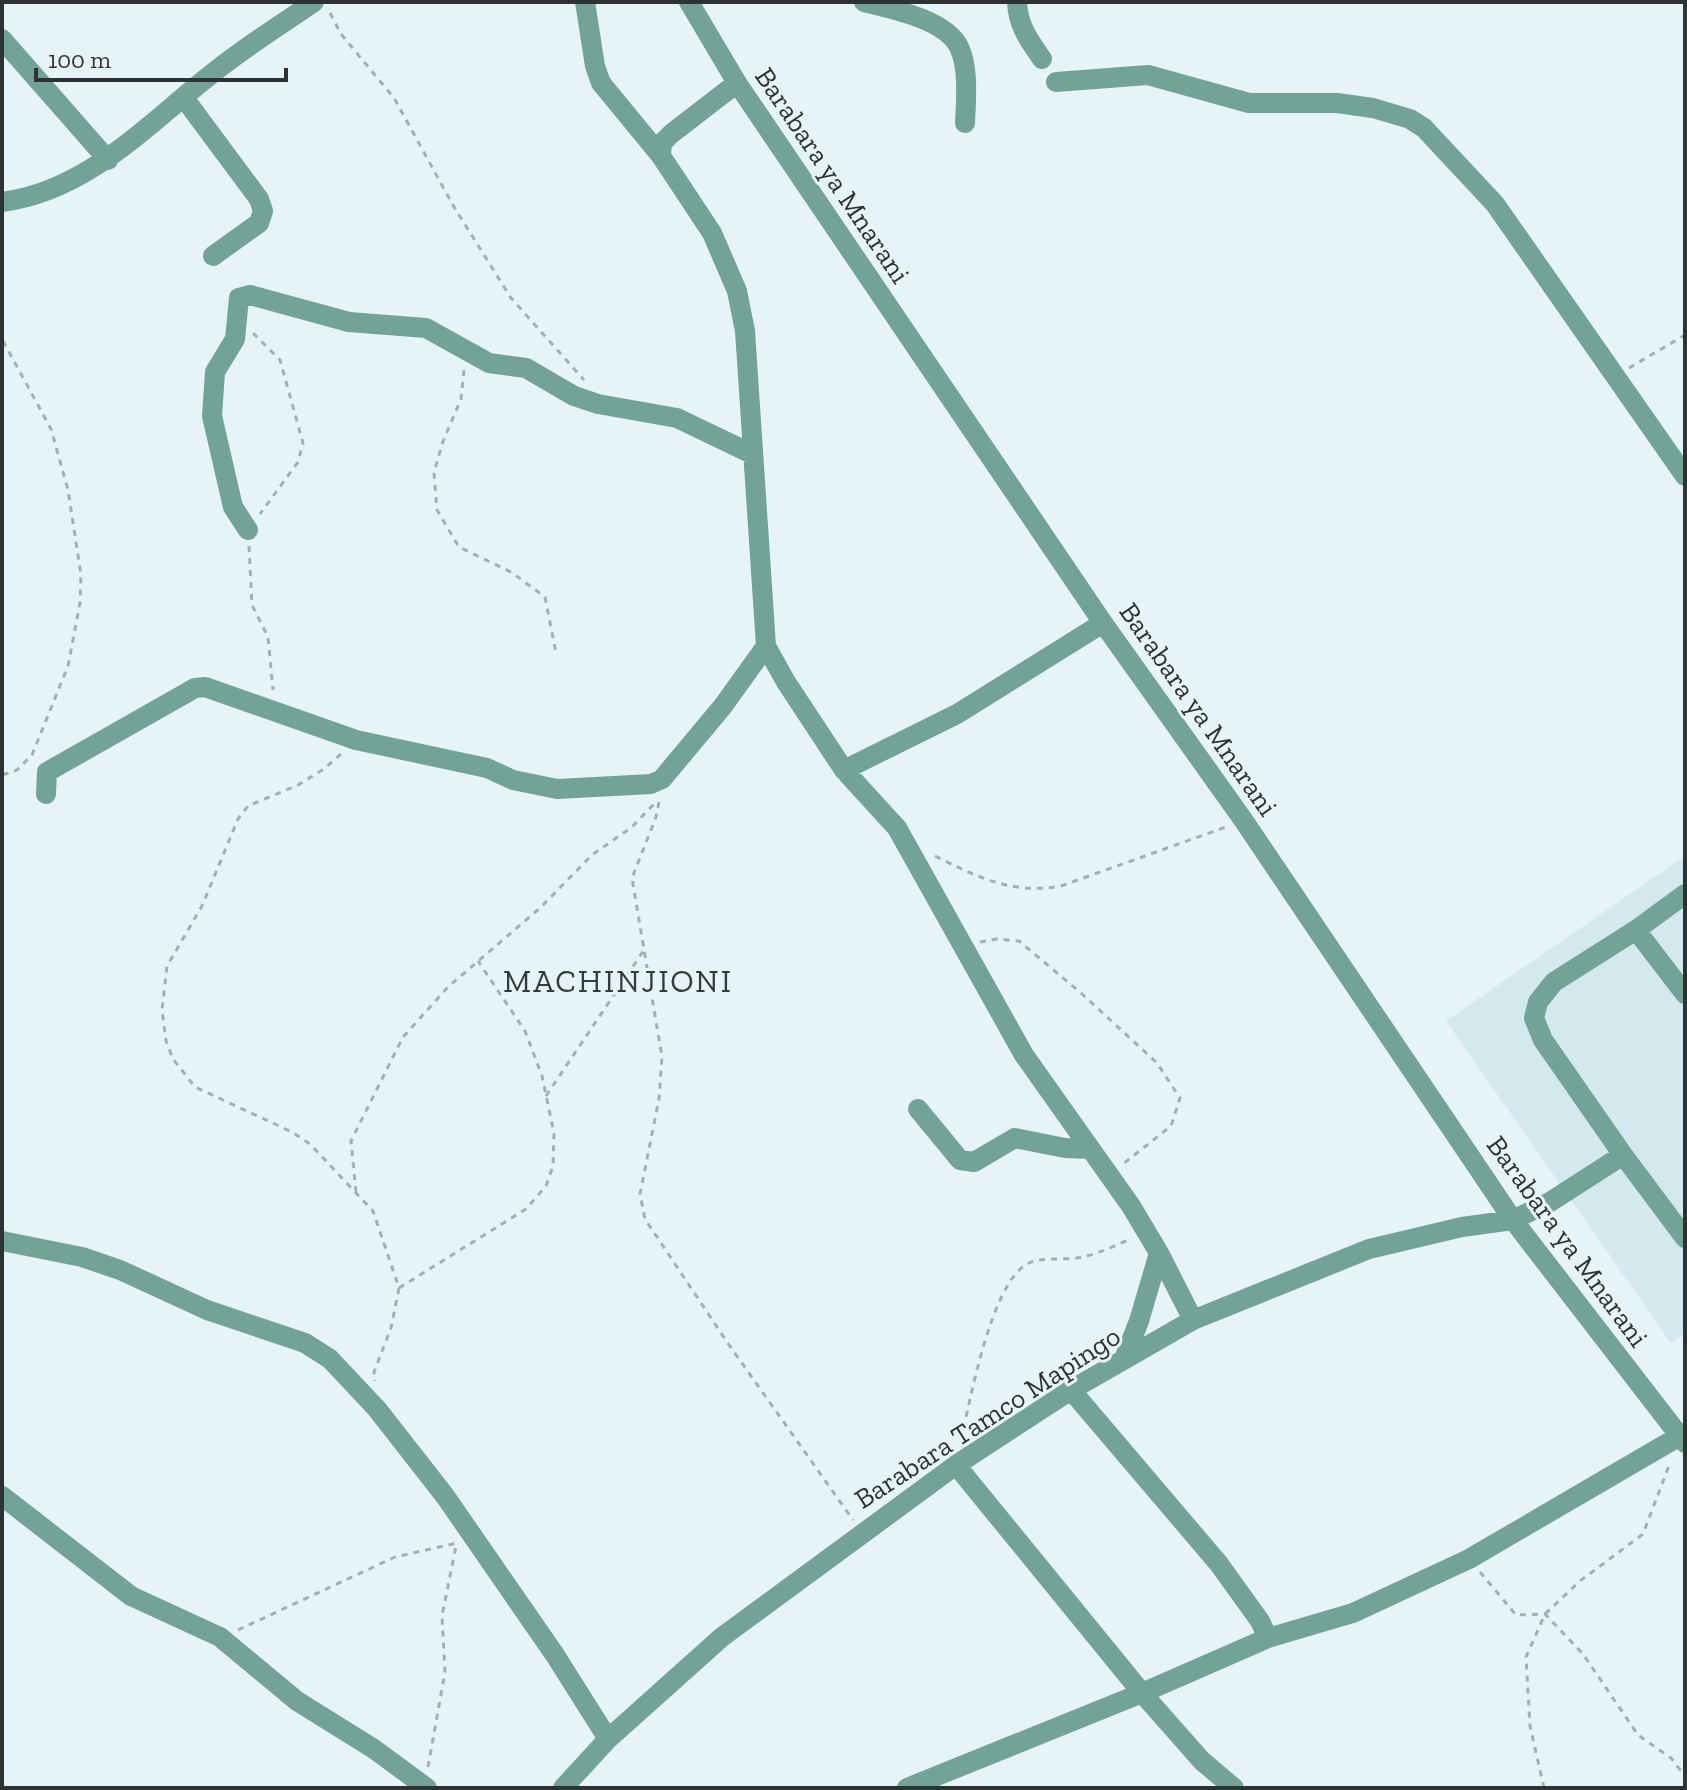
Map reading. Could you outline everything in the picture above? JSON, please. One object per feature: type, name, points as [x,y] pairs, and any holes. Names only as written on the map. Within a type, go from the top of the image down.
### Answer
[{"type":"street","points":[[585,2],[595,66],[601,83],[661,156],[712,233],[737,291],[745,331],[766,646],[844,770],[897,828],[1024,1055],[1147,1233],[1193,1320]]},
{"type":"street","name":"Barabara ya Mnarani","points":[[689,2],[737,83],[1103,623],[1244,821],[1513,1220],[1683,1438]]},
{"type":"street","points":[[864,2],[911,14],[945,32],[959,47],[967,86],[965,123]]},
{"type":"street","points":[[1017,2],[1018,18],[1024,34],[1042,59]]},
{"type":"street","points":[[2,202],[23,200],[108,160],[218,69],[322,7]]},
{"type":"street","points":[[2,39],[108,160]]},
{"type":"street","points":[[1056,82],[1148,75],[1249,103],[1337,103],[1373,108],[1410,119],[1424,128],[1495,204],[1685,476]]},
{"type":"street","points":[[661,156],[662,143],[671,134],[737,83]]},
{"type":"street","points":[[184,98],[259,199],[263,211],[259,223],[213,256]]},
{"type":"street","points":[[248,530],[233,507],[212,416],[215,372],[235,339],[239,298],[250,295],[349,322],[426,328],[489,363],[526,368],[574,396],[598,404],[677,418],[752,454]]},
{"type":"street","points":[[844,770],[957,714],[1103,623]]},
{"type":"street","points":[[46,794],[47,772],[195,688],[205,687],[356,740],[487,768],[513,780],[557,789],[651,784],[662,779],[723,706],[766,646]]},
{"type":"street","points":[[1685,894],[1636,930],[1554,982],[1538,1002],[1534,1018],[1543,1040],[1685,1238]]},
{"type":"street","points":[[1636,930],[1685,994]]},
{"type":"street","points":[[918,1109],[960,1160],[974,1162],[1015,1138],[1065,1148],[1090,1149]]},
{"type":"street","name":"Barabara Tamco Mapingo","points":[[563,1788],[608,1739],[722,1637],[956,1465],[1071,1390],[1193,1320],[1369,1249],[1462,1227],[1513,1220],[1550,1202],[1623,1155]]},
{"type":"street","points":[[2,1241],[82,1257],[120,1270],[207,1310],[305,1343],[330,1359],[377,1409],[445,1496],[464,1540],[555,1655],[608,1739]]},
{"type":"street","points":[[1124,1359],[1159,1253]]},
{"type":"street","points":[[1071,1390],[1219,1564],[1260,1621],[1268,1638]]},
{"type":"street","points":[[907,1788],[1142,1693],[1268,1638],[1353,1613],[1469,1559],[1683,1438]]},
{"type":"street","points":[[956,1465],[1142,1693],[1202,1761],[1234,1788]]},
{"type":"street","points":[[2,1496],[131,1596],[220,1637],[297,1701],[374,1749],[426,1787]]},
{"type":"path","points":[[322,7],[394,98],[454,207],[511,298],[582,376],[598,404]]},
{"type":"path","points":[[236,316],[280,360],[303,443],[298,462],[248,530],[252,605],[268,637],[272,710]]},
{"type":"path","points":[[2,329],[3,341],[51,429],[68,490],[81,575],[80,603],[68,666],[32,755],[17,770],[2,775]]},
{"type":"path","points":[[1616,376],[1685,335]]},
{"type":"path","points":[[460,347],[464,371],[461,399],[442,444],[434,473],[437,510],[459,547],[511,572],[545,597],[556,653]]},
{"type":"path","points":[[356,740],[324,769],[298,785],[248,806],[238,819],[202,906],[167,966],[162,1010],[166,1041],[173,1059],[195,1087],[292,1132],[310,1144],[373,1211],[399,1288],[391,1328],[374,1372],[377,1409]]},
{"type":"path","points":[[356,1192],[351,1141],[403,1037],[448,987],[540,908],[592,855],[632,827],[660,798],[656,817],[632,878],[662,1057],[659,1099],[640,1194],[645,1219],[736,1355],[862,1533]]},
{"type":"path","points":[[928,853],[966,872],[1010,887],[1037,890],[1061,886],[1244,821]]},
{"type":"path","points":[[964,945],[997,939],[1019,941],[1157,1063],[1180,1098],[1171,1126],[1109,1176]]},
{"type":"path","points":[[546,1096],[645,949]]},
{"type":"path","points":[[399,1288],[526,1209],[546,1186],[553,1166],[554,1133],[542,1076],[525,1031],[478,961]]},
{"type":"path","points":[[956,1465],[979,1360],[994,1313],[1016,1274],[1028,1263],[1082,1257],[1147,1233]]},
{"type":"path","points":[[1544,1788],[1530,1726],[1526,1657],[1545,1614],[1580,1581],[1643,1534],[1683,1438]]},
{"type":"path","points":[[220,1637],[395,1557],[464,1540],[442,1616],[445,1672],[426,1787]]},
{"type":"path","points":[[1469,1559],[1516,1615],[1545,1614],[1583,1654],[1638,1735],[1671,1758],[1685,1776]]},
{"type":"shaded area","points":[[1685,856],[1685,1334],[1671,1343],[1446,1021]]},
{"type":"district","name":"MACHINJIONI","points":[[618,981]]}]
